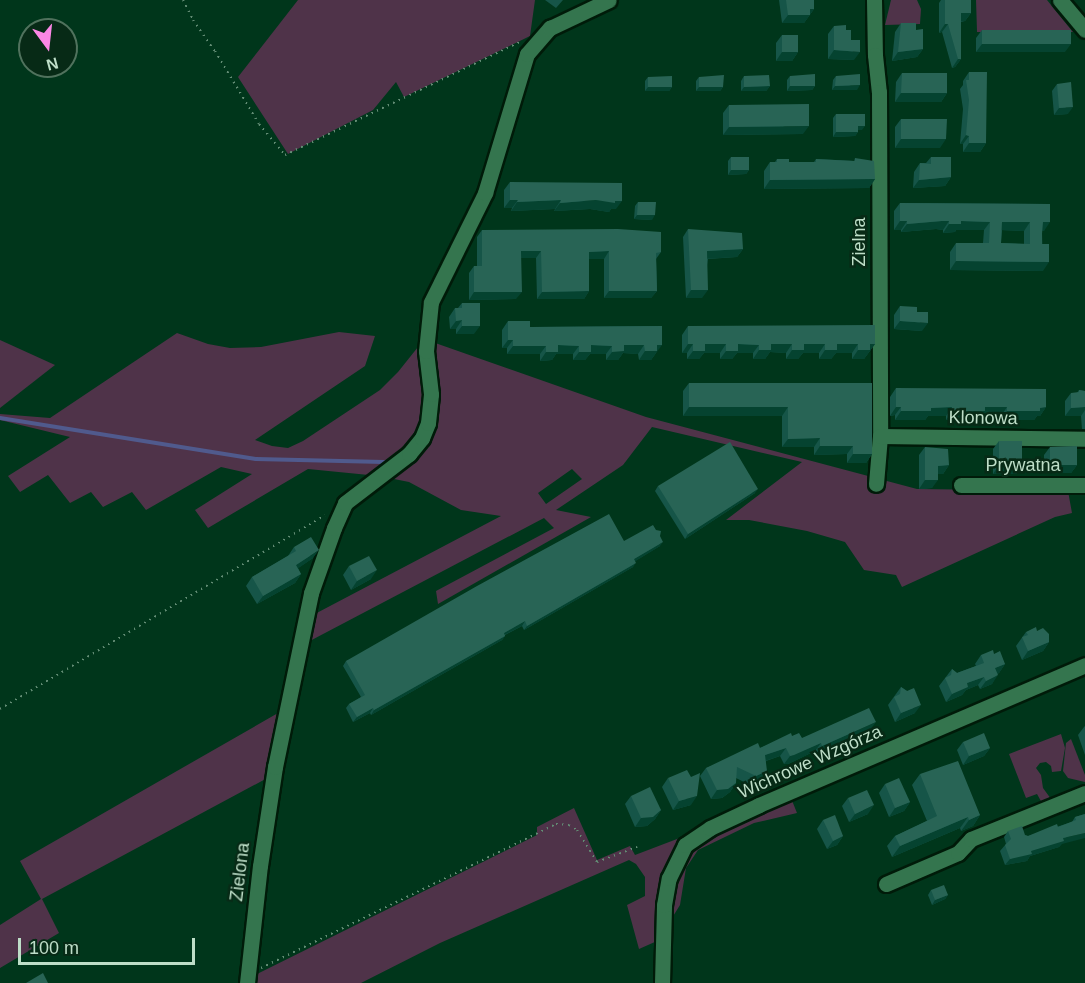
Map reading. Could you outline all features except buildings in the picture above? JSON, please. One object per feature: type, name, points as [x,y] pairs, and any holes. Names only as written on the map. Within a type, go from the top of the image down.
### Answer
[{"type":"street","name":"Zielona","points":[[248,979],[260,866],[275,767],[311,594],[334,528],[345,503],[409,453],[422,438],[428,423],[431,394],[426,351],[431,302],[485,193],[528,54],[550,28],[609,0]]},
{"type":"street","name":"Zielna","points":[[874,0],[875,56],[879,92],[880,436],[876,484]]},
{"type":"street","points":[[1060,0],[1085,30]]},
{"type":"street","name":"Klonowa","points":[[880,436],[1085,439]]},
{"type":"street","name":"Prywatna","points":[[961,485],[1085,485]]},
{"type":"street","name":"Wichrowe Wzgórza","points":[[662,983],[664,905],[669,878],[685,845],[701,834],[776,797],[1085,665]]},
{"type":"street","points":[[886,884],[958,853],[971,839],[1085,793]]},
{"type":"path","points":[[183,0],[193,20],[215,51],[259,124],[285,155],[530,37]]},
{"type":"path","points":[[0,709],[326,514]]},
{"type":"path","points":[[248,979],[556,824],[569,825],[577,830],[597,862],[637,847]]},
{"type":"shaded area","points":[[298,0],[535,0],[530,36],[404,97],[396,82],[373,110],[288,154],[238,77]]},
{"type":"shaded area","points":[[891,0],[917,0],[921,9],[920,24],[885,25]]},
{"type":"shaded area","points":[[976,0],[1047,0],[1073,32],[977,32]]},
{"type":"shaded area","points":[[339,332],[375,336],[365,366],[255,440],[272,446],[288,448],[303,441],[380,390],[418,347],[421,338],[646,417],[917,489],[1068,491],[1072,513],[1055,517],[902,587],[896,575],[864,570],[845,542],[807,531],[749,520],[726,520],[802,462],[652,427],[623,465],[556,510],[591,517],[438,604],[436,591],[554,528],[544,518],[306,643],[311,616],[501,516],[461,510],[409,482],[379,476],[308,469],[208,528],[195,510],[252,474],[221,467],[146,510],[132,492],[103,507],[91,492],[70,503],[48,475],[20,492],[8,476],[70,437],[0,420],[0,414],[50,418],[177,333],[208,344],[230,348],[261,347]],"holes":[[[572,469],[582,479],[546,504],[538,493]]]},
{"type":"shaded area","points":[[0,340],[55,365],[0,408]]},
{"type":"shaded area","points":[[285,709],[271,776],[42,899],[59,933],[0,968],[0,925],[41,899],[20,861]]},
{"type":"shaded area","points":[[1061,734],[1065,748],[1061,771],[1052,772],[1051,766],[1046,762],[1040,763],[1036,768],[1041,775],[1043,788],[1051,799],[1042,803],[1037,794],[1026,798],[1009,754]]},
{"type":"shaded area","points":[[1071,739],[1085,775],[1085,782],[1068,778],[1063,771],[1066,743]]},
{"type":"shaded area","points":[[791,798],[797,813],[754,823],[698,850],[686,868],[680,905],[667,926],[672,881],[690,846]]},
{"type":"shaded area","points":[[574,808],[597,860],[630,846],[635,855],[698,831],[681,845],[657,941],[639,949],[627,905],[645,896],[645,877],[636,864],[629,860],[440,943],[361,983],[251,983],[251,977],[537,835],[537,827]]},
{"type":"waterway","points":[[0,418],[256,459],[384,462]]}]
